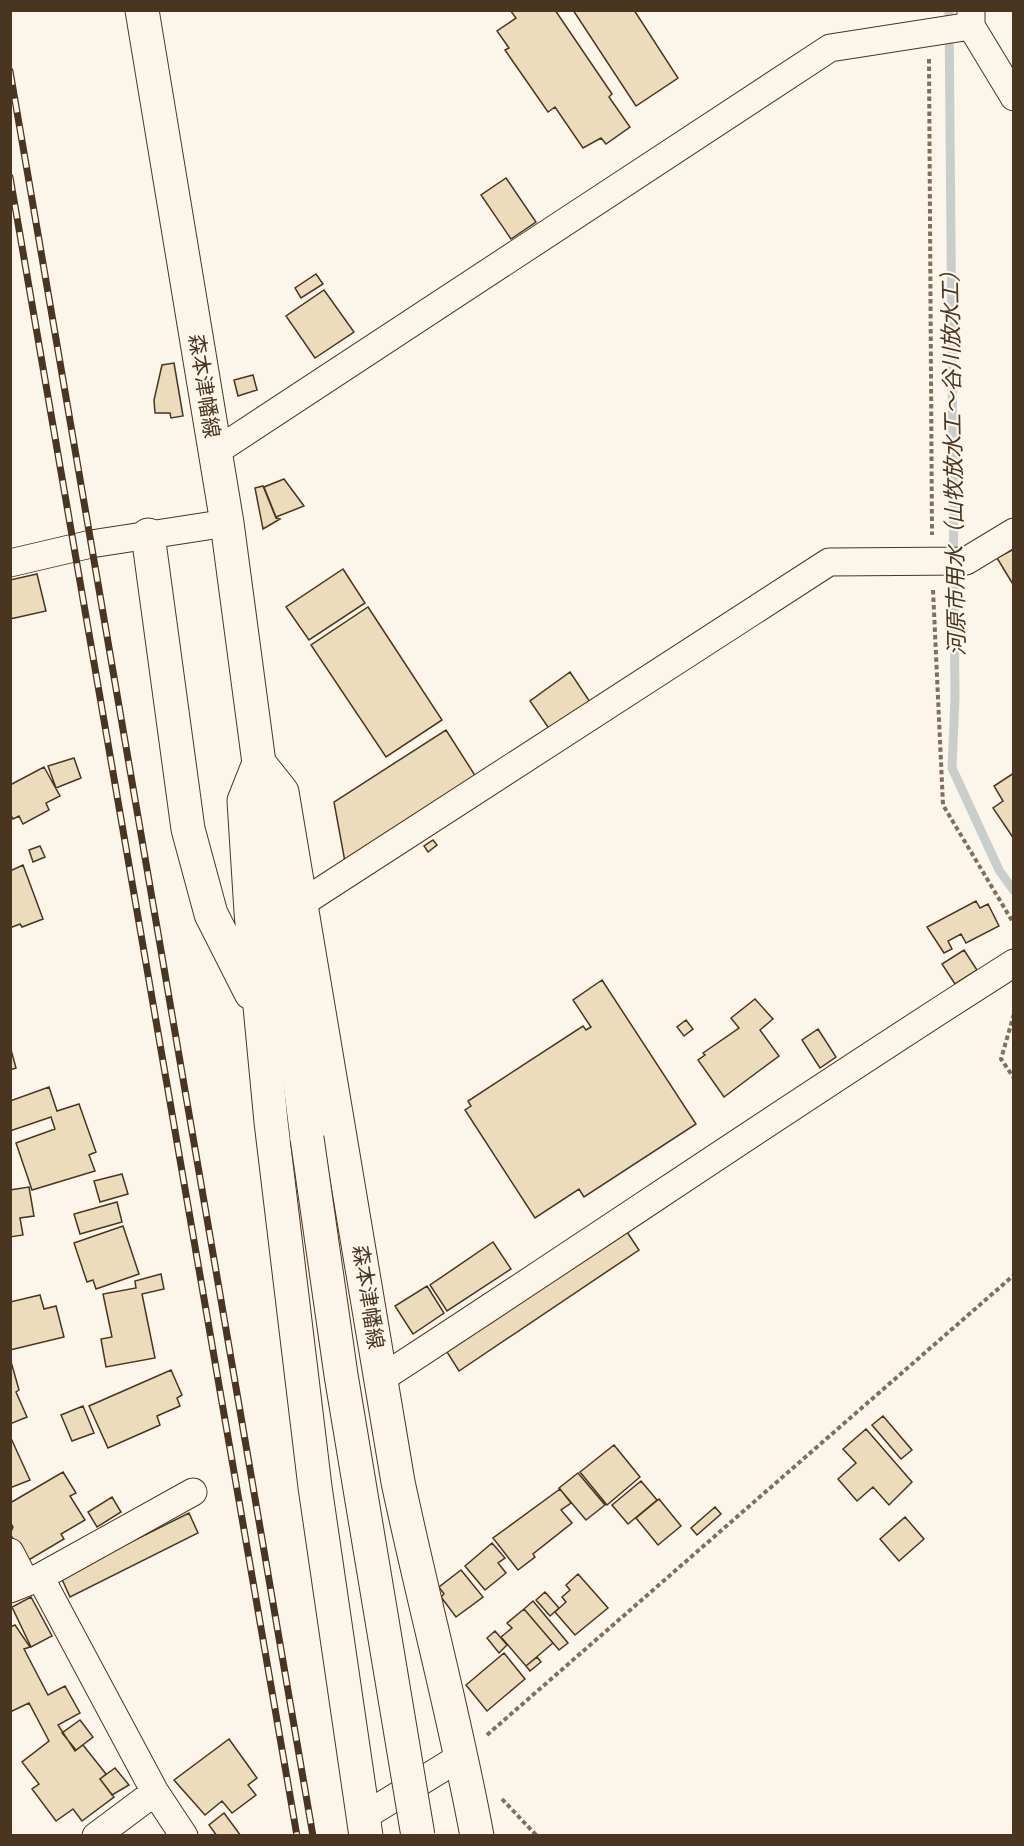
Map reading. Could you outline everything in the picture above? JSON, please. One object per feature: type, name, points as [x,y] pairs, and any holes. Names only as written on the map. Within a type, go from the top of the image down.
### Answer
[{"type":"main road","name":"森本津幡線","points":[[142,10],[227,524],[259,763],[244,801],[271,1122],[315,1486],[365,1826]]},
{"type":"main road","points":[[148,535],[188,829],[211,914],[244,976],[261,1017]]},
{"type":"main road","name":"森本津幡線","points":[[259,763],[282,792],[299,905],[398,1482],[419,1585],[462,1756],[477,1836]]},
{"type":"main road","points":[[259,763],[307,1138],[343,1387],[418,1836]]},
{"type":"street","points":[[215,452],[830,48],[953,25],[1014,97]]},
{"type":"street","points":[[10,563],[92,544],[227,524]]},
{"type":"street","points":[[299,905],[829,562],[966,561],[1014,532]]},
{"type":"street","points":[[381,1378],[590,1243],[842,1072],[1014,963]]},
{"type":"street","points":[[25,1582],[192,1492]]},
{"type":"street","points":[[10,1552],[25,1582],[184,1836]]},
{"type":"street","points":[[365,1826],[462,1756]]},
{"type":"street","points":[[96,1836],[155,1792]]},
{"type":"path","points":[[953,25],[944,562],[943,805],[1014,924]]},
{"type":"path","points":[[1014,1014],[1001,1059],[1014,1078]]},
{"type":"path","points":[[462,1756],[1014,1275]]},
{"type":"building","points":[[510,10],[555,10],[612,94],[609,97],[630,127],[606,144],[601,138],[583,148],[555,107],[548,112],[505,50],[509,48],[497,31],[516,18]]},
{"type":"building","points":[[573,10],[634,10],[678,78],[636,106]]},
{"type":"building","points":[[506,178],[536,222],[511,239],[481,195]]},
{"type":"building","points":[[316,274],[323,284],[301,298],[295,288]]},
{"type":"building","points":[[324,290],[354,332],[315,358],[286,316]]},
{"type":"building","points":[[174,363],[183,416],[171,418],[170,413],[155,413],[154,400],[162,365]]},
{"type":"building","points":[[253,375],[257,390],[238,396],[234,380]]},
{"type":"building","points":[[284,479],[304,506],[276,517],[264,487]]},
{"type":"building","points":[[263,486],[276,518],[280,519],[263,529],[255,488]]},
{"type":"building","points":[[1014,549],[1014,586],[997,558]]},
{"type":"building","points":[[343,569],[365,603],[309,640],[286,607]]},
{"type":"building","points":[[37,574],[46,611],[10,619],[10,580]]},
{"type":"building","points":[[368,607],[442,720],[386,757],[311,645]]},
{"type":"building","points":[[570,672],[590,702],[550,730],[530,701]]},
{"type":"building","points":[[446,730],[476,777],[345,862],[334,802]]},
{"type":"building","points":[[74,758],[81,778],[56,788],[48,766]]},
{"type":"building","points":[[44,767],[60,796],[46,803],[49,810],[23,824],[19,816],[13,819],[10,814],[10,785]]},
{"type":"building","points":[[1014,773],[1014,839],[993,808],[1003,801],[994,786]]},
{"type":"building","points":[[433,840],[437,845],[428,852],[424,846]]},
{"type":"building","points":[[40,846],[45,857],[33,862],[29,850]]},
{"type":"building","points":[[23,865],[43,919],[22,927],[20,924],[10,928],[10,871]]},
{"type":"building","points":[[976,901],[980,908],[988,904],[999,926],[966,943],[961,934],[948,941],[952,949],[944,953],[927,927]]},
{"type":"building","points":[[964,950],[977,970],[955,984],[942,964]]},
{"type":"building","points":[[602,980],[696,1124],[584,1197],[579,1189],[535,1218],[465,1110],[471,1106],[468,1101],[583,1026],[586,1030],[591,1027],[573,1000]]},
{"type":"building","points":[[755,999],[773,1019],[760,1030],[779,1056],[724,1097],[698,1060],[705,1055],[703,1053],[739,1028],[731,1018]]},
{"type":"building","points":[[686,1020],[693,1029],[684,1036],[677,1027]]},
{"type":"building","points":[[818,1029],[836,1057],[820,1068],[802,1040]]},
{"type":"building","points":[[10,1046],[16,1068],[10,1070]]},
{"type":"building","points":[[49,1087],[57,1111],[79,1104],[96,1152],[89,1155],[95,1171],[32,1190],[16,1143],[55,1129],[51,1117],[10,1131],[10,1101]]},
{"type":"building","points":[[122,1174],[128,1194],[100,1202],[94,1181]]},
{"type":"building","points":[[29,1187],[34,1216],[20,1218],[23,1235],[10,1237],[10,1190]]},
{"type":"building","points":[[117,1202],[122,1222],[80,1234],[74,1214]]},
{"type":"building","points":[[123,1226],[139,1274],[96,1289],[93,1280],[87,1282],[74,1243]]},
{"type":"building","points":[[627,1232],[639,1250],[459,1371],[447,1352]]},
{"type":"building","points":[[493,1242],[511,1269],[447,1311],[430,1285]]},
{"type":"building","points":[[161,1274],[164,1289],[142,1294],[155,1358],[106,1367],[101,1339],[112,1337],[103,1294],[136,1288],[135,1281]]},
{"type":"building","points":[[427,1286],[444,1313],[413,1334],[395,1306]]},
{"type":"building","points":[[40,1295],[44,1309],[56,1306],[64,1337],[10,1350],[10,1302]]},
{"type":"building","points":[[10,1358],[19,1390],[16,1392],[27,1417],[10,1424]]},
{"type":"building","points":[[171,1370],[182,1395],[177,1398],[180,1406],[157,1416],[160,1425],[108,1448],[89,1406]]},
{"type":"building","points":[[83,1406],[94,1433],[72,1441],[61,1415]]},
{"type":"building","points":[[883,1416],[912,1450],[901,1459],[872,1425]]},
{"type":"building","points":[[866,1429],[912,1482],[889,1505],[873,1487],[857,1501],[838,1479],[856,1463],[843,1449]]},
{"type":"building","points":[[10,1436],[30,1480],[10,1488]]},
{"type":"building","points":[[614,1445],[640,1477],[607,1505],[580,1472]]},
{"type":"building","points":[[63,1472],[76,1493],[70,1496],[85,1520],[61,1534],[64,1539],[27,1561],[10,1534],[13,1527],[10,1522],[10,1503]]},
{"type":"building","points":[[63,1472],[76,1493],[70,1496],[85,1520],[61,1534],[64,1539],[27,1561],[10,1534],[13,1527],[10,1522],[10,1503]]},
{"type":"building","points":[[578,1473],[605,1505],[586,1520],[559,1488]]},
{"type":"building","points":[[641,1481],[657,1500],[628,1524],[612,1505]]},
{"type":"building","points":[[560,1489],[571,1503],[561,1510],[572,1523],[533,1554],[535,1557],[518,1570],[493,1538]]},
{"type":"building","points":[[112,1497],[121,1512],[97,1527],[88,1512]]},
{"type":"building","points":[[659,1499],[681,1526],[658,1545],[636,1518]]},
{"type":"building","points":[[715,1507],[721,1514],[697,1535],[691,1528]]},
{"type":"building","points":[[189,1513],[198,1533],[70,1597],[61,1577]]},
{"type":"building","points":[[905,1517],[924,1539],[899,1561],[880,1539]]},
{"type":"building","points":[[492,1543],[505,1558],[498,1563],[506,1573],[485,1590],[465,1566]]},
{"type":"building","points":[[461,1570],[483,1597],[456,1617],[441,1597],[444,1594],[439,1587]]},
{"type":"building","points":[[578,1574],[608,1608],[575,1635],[555,1612],[566,1602],[562,1597],[570,1590],[566,1585]]},
{"type":"building","points":[[545,1592],[559,1608],[550,1616],[536,1600]]},
{"type":"building","points":[[31,1597],[52,1636],[31,1647],[12,1607]]},
{"type":"building","points":[[533,1601],[568,1643],[559,1650],[524,1609]]},
{"type":"building","points":[[524,1609],[553,1643],[526,1666],[501,1637],[512,1628],[507,1623]]},
{"type":"building","points":[[15,1625],[30,1647],[24,1649],[48,1695],[65,1686],[80,1713],[58,1725],[75,1751],[83,1745],[106,1774],[100,1779],[114,1797],[82,1821],[73,1809],[56,1821],[32,1789],[39,1784],[22,1762],[49,1741],[29,1703],[10,1712],[10,1627]]},
{"type":"building","points":[[495,1631],[507,1645],[499,1653],[487,1638]]},
{"type":"building","points":[[504,1653],[525,1679],[487,1711],[466,1685]]},
{"type":"building","points":[[537,1657],[541,1662],[530,1671],[526,1666]]},
{"type":"building","points":[[80,1720],[93,1737],[76,1750],[62,1733]]},
{"type":"building","points":[[229,1739],[257,1778],[248,1785],[256,1795],[232,1813],[222,1801],[205,1815],[174,1780]]},
{"type":"building","points":[[115,1768],[129,1785],[112,1795],[100,1779]]},
{"type":"building","points":[[224,1813],[241,1836],[217,1836],[209,1825]]},
{"type":"waterway","name":"河原市用水（山牧放水工～谷川放水工）","points":[[949,10],[955,697],[952,768],[999,870],[1014,891]]},
{"type":"railway","points":[[10,71],[313,1836]]},
{"type":"railway","points":[[10,177],[297,1836]]}]
